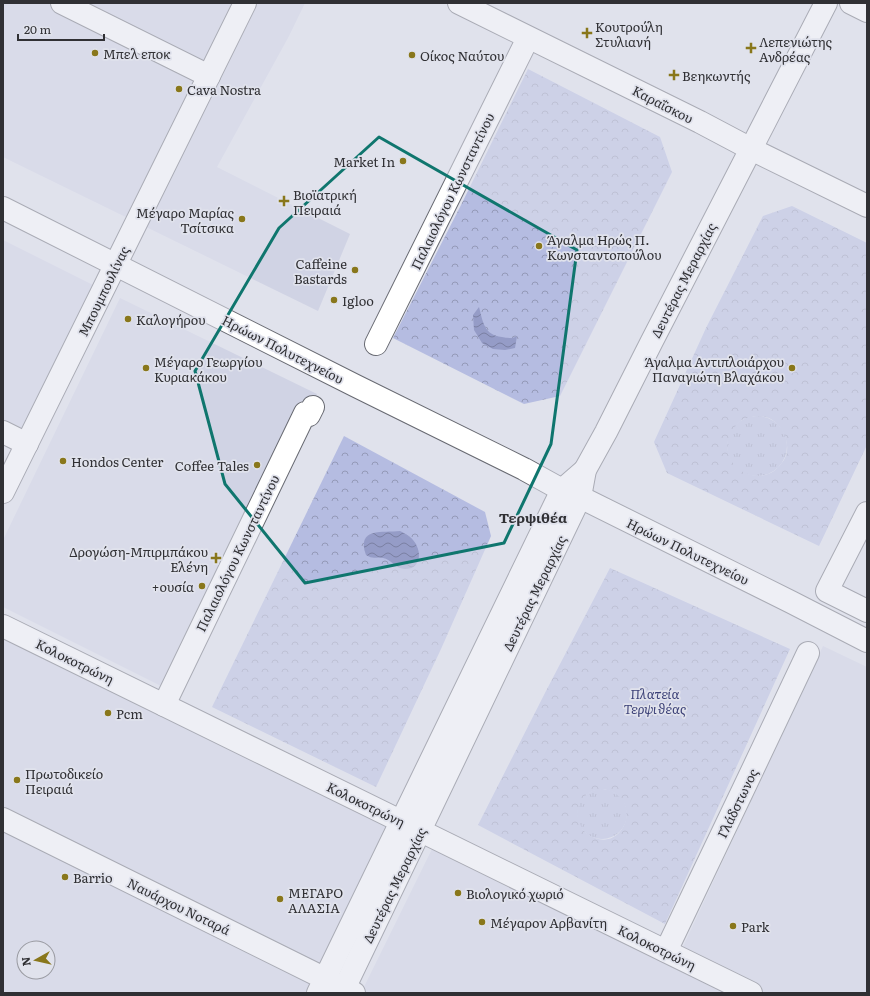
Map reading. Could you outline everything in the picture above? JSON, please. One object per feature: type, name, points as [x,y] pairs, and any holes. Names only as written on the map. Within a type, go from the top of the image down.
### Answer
[{"type":"street","points":[[62,3],[208,76]]},
{"type":"street","name":"Μπουμπουλίνας","points":[[3,492],[245,3]]},
{"type":"street","name":"Καραΐσκου","points":[[458,3],[867,206]]},
{"type":"street","name":"Δευτέρας Μεραρχίας","points":[[321,986],[411,826],[571,493],[586,470],[606,432],[826,3]]},
{"type":"street","points":[[852,3],[867,11]]},
{"type":"street","name":"Παλαιολόγου Κωνσταντίνου","points":[[376,344],[528,38]]},
{"type":"street","name":"Ηρώων Πολυτεχνείου","points":[[3,208],[867,641]]},
{"type":"street","name":"Παλαιολόγου Κωνσταντίνου","points":[[164,705],[305,413],[309,415],[313,407]]},
{"type":"street","points":[[3,432],[27,444]]},
{"type":"street","points":[[867,513],[827,591],[867,611]]},
{"type":"street","name":"Κολοκοτρώνη","points":[[3,626],[751,993]]},
{"type":"street","name":"Γλάδστωνος","points":[[666,952],[808,653]]},
{"type":"street","name":"Ναυάρχου Νοταρά","points":[[3,819],[321,986],[347,991]]},
{"type":"street","name":"Δευτέρας Μεραρχίας","points":[[347,991],[411,826]]},
{"type":"highlighted area","points":[[379,137],[577,250],[551,444],[504,543],[305,583],[225,484],[195,371],[279,228]]},
{"type":"shaded area","points":[[3,3],[305,3],[289,36],[217,167],[350,234],[318,311],[3,157]]},
{"type":"shaded area","points":[[3,240],[95,286],[25,434],[3,422]]},
{"type":"shaded area","points":[[120,298],[317,394],[173,692],[3,607],[3,540]]},
{"type":"shaded area","points":[[3,639],[392,828],[311,993],[3,993]]},
{"type":"shaded area","points":[[823,646],[867,667],[867,993],[361,993],[433,847],[674,966]]},
{"type":"green space","points":[[528,69],[660,137],[672,172],[560,396],[524,404],[393,338]]},
{"type":"green space","points":[[792,206],[867,243],[867,445],[819,546],[667,473],[654,442],[706,328],[763,216]],"holes":[[[754,416],[766,417],[777,424],[784,435],[787,448],[784,460],[774,471],[765,475],[756,476],[747,474],[733,463],[727,447],[729,437],[738,424],[743,419]]]},
{"type":"green space","points":[[757,416],[773,421],[778,425],[782,430],[787,446],[782,462],[778,467],[773,471],[757,476],[741,471],[736,467],[732,462],[727,446],[732,430],[736,425],[741,421]]},
{"type":"green space","points":[[344,436],[485,512],[491,536],[441,649],[376,787],[212,707]]},
{"type":"green space","name":"Πλατεία Τερψιθέας","points":[[610,568],[790,649],[665,924],[478,825]],"holes":[[[605,789],[615,793],[623,801],[626,809],[626,818],[624,826],[619,833],[612,838],[604,840],[595,838],[586,833],[581,827],[578,819],[578,810],[579,805],[588,793]]]},
{"type":"green space","points":[[602,789],[611,791],[620,796],[625,805],[627,814],[625,823],[620,832],[611,837],[602,839],[593,837],[584,832],[579,823],[577,814],[579,805],[584,796],[593,791]]},
{"type":"water","points":[[479,307],[485,327],[491,334],[508,338],[514,338],[517,336],[515,348],[505,350],[493,349],[482,343],[474,330],[473,315]]},
{"type":"water","points":[[400,531],[412,539],[416,544],[419,558],[415,566],[402,569],[389,560],[366,555],[364,546],[365,540],[368,536],[379,532]]},
{"type":"place","name":"Κουτρούλη Στυλιανή","points":[[587,33]]},
{"type":"place","name":"Λεπενιώτης Ανδρέας","points":[[751,48]]},
{"type":"place","name":"Μπελ εποκ","points":[[95,53]]},
{"type":"place","name":"Οίκος Ναύτου","points":[[412,55]]},
{"type":"place","name":"Βεηκωντής","points":[[674,75]]},
{"type":"place","name":"Cava Nostra","points":[[179,89]]},
{"type":"place","name":"Market In","points":[[403,161]]},
{"type":"place","name":"Βιοϊατρική Πειραιά","points":[[284,201]]},
{"type":"place","name":"Μέγαρο Μαρίας Τσίτσικα","points":[[242,219]]},
{"type":"place","name":"Άγαλμα Ηρώς Π. Κωνσταντοπούλου","points":[[539,246]]},
{"type":"place","name":"Caffeine Bastards","points":[[355,270]]},
{"type":"place","name":"Igloo","points":[[334,300]]},
{"type":"place","name":"Καλογήρου","points":[[128,319]]},
{"type":"place","name":"Μέγαρο Γεωργίου Κυριακάκου","points":[[146,368]]},
{"type":"place","name":"Άγαλμα Αντιπλοιάρχου Παναγιώτη Βλαχάκου","points":[[792,368]]},
{"type":"place","name":"Hondos Center","points":[[63,461]]},
{"type":"place","name":"Coffee Tales","points":[[257,465]]},
{"type":"place","name":"Δρογώση-Μπιρμπάκου Ελένη","points":[[216,558]]},
{"type":"place","name":"+ουσία","points":[[202,586]]},
{"type":"place","name":"Pcm","points":[[108,713]]},
{"type":"place","name":"Πρωτοδικείο Πειραιά","points":[[17,780]]},
{"type":"place","name":"Barrio","points":[[65,877]]},
{"type":"place","name":"Βιολογικό χωριό","points":[[458,893]]},
{"type":"place","name":"ΜΕΓΑΡΟ ΑΛΑΣΙΑ","points":[[280,899]]},
{"type":"place","name":"Μέγαρον Αρβανίτη","points":[[482,922]]},
{"type":"place","name":"Park","points":[[733,926]]},
{"type":"district","name":"Τερψιθέα","points":[[533,517]]}]
